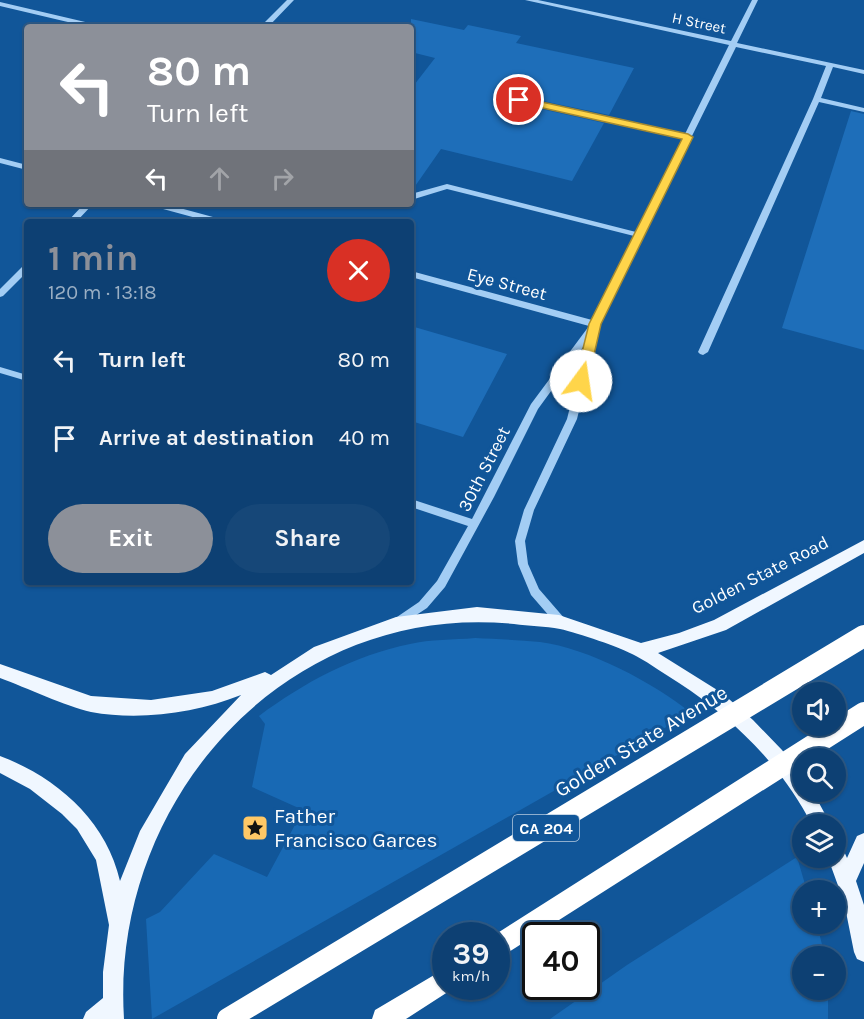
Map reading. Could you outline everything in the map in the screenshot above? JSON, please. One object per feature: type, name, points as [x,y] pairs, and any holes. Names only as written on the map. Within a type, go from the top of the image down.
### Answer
[{"type":"highway","name":"Golden State Avenue","points":[[228,1019],[864,636]]},
{"type":"highway","points":[[510,938],[864,713]]},
{"type":"highway","points":[[384,1019],[432,989]]},
{"type":"main road","name":"Golden State Road","points":[[641,650],[680,640],[720,625],[864,546]]},
{"type":"main road","points":[[0,671],[91,704],[151,708],[212,699],[280,674],[327,648],[356,636],[396,624],[437,616],[478,614],[519,616],[561,622],[601,633],[641,650],[692,679],[740,717],[783,763],[815,814]]},
{"type":"main road","points":[[117,928],[134,863],[160,805],[194,754],[234,710],[280,674]]},
{"type":"main road","points":[[0,764],[47,789],[65,802],[96,842],[110,875],[117,928],[113,1011],[93,1019]]},
{"type":"main road","points":[[847,879],[864,842]]},
{"type":"main road","points":[[842,868],[847,879],[863,942]]},
{"type":"street","points":[[267,24],[291,0]]},
{"type":"street","name":"H Street","points":[[528,0],[864,72]]},
{"type":"street","name":"30th Street","points":[[396,624],[423,605],[441,584],[534,407],[595,324],[755,0]]},
{"type":"street","points":[[0,4],[85,24]]},
{"type":"street","points":[[703,352],[817,99],[830,65]]},
{"type":"street","points":[[817,99],[864,110]]},
{"type":"street","points":[[519,100],[688,137]]},
{"type":"street","points":[[0,160],[24,167]]},
{"type":"street","points":[[414,196],[447,186],[639,234]]},
{"type":"street","points":[[74,219],[86,207]]},
{"type":"street","points":[[166,207],[210,219]]},
{"type":"street","points":[[0,294],[24,270]]},
{"type":"street","name":"Eye Street","points":[[414,275],[595,324]]},
{"type":"street","name":"30th Street","points":[[561,622],[535,592],[523,564],[520,541],[529,510],[572,419],[595,324]]},
{"type":"street","points":[[0,370],[24,377]]},
{"type":"street","points":[[414,504],[474,524]]},
{"type":"shaded area","points":[[475,638],[540,642],[579,651],[640,679],[691,713],[152,1019],[146,919],[160,912],[214,854],[267,877],[303,810],[252,787],[265,724],[259,716],[293,692],[369,655],[418,642]]},
{"type":"shaded area","points":[[792,860],[792,868],[800,868],[804,880],[792,880],[792,934],[819,934],[822,946],[792,946],[792,1000],[828,1000],[828,1019],[550,1019],[577,1000],[600,1000],[600,984]]},
{"type":"building","points":[[411,19],[464,30],[468,25],[521,36],[516,43],[634,68],[609,115],[519,96],[513,99],[519,104],[604,123],[572,181],[441,149],[414,188],[414,85],[435,58],[414,53],[414,24],[411,24]]},
{"type":"building","points":[[851,111],[864,114],[864,350],[782,328]]},
{"type":"building","points":[[414,327],[507,354],[463,437],[414,422]]},
{"type":"place","name":"Father Francisco Garces","points":[[255,828]]},
{"type":"route","points":[[519,100],[688,137],[595,324],[581,381]]}]
